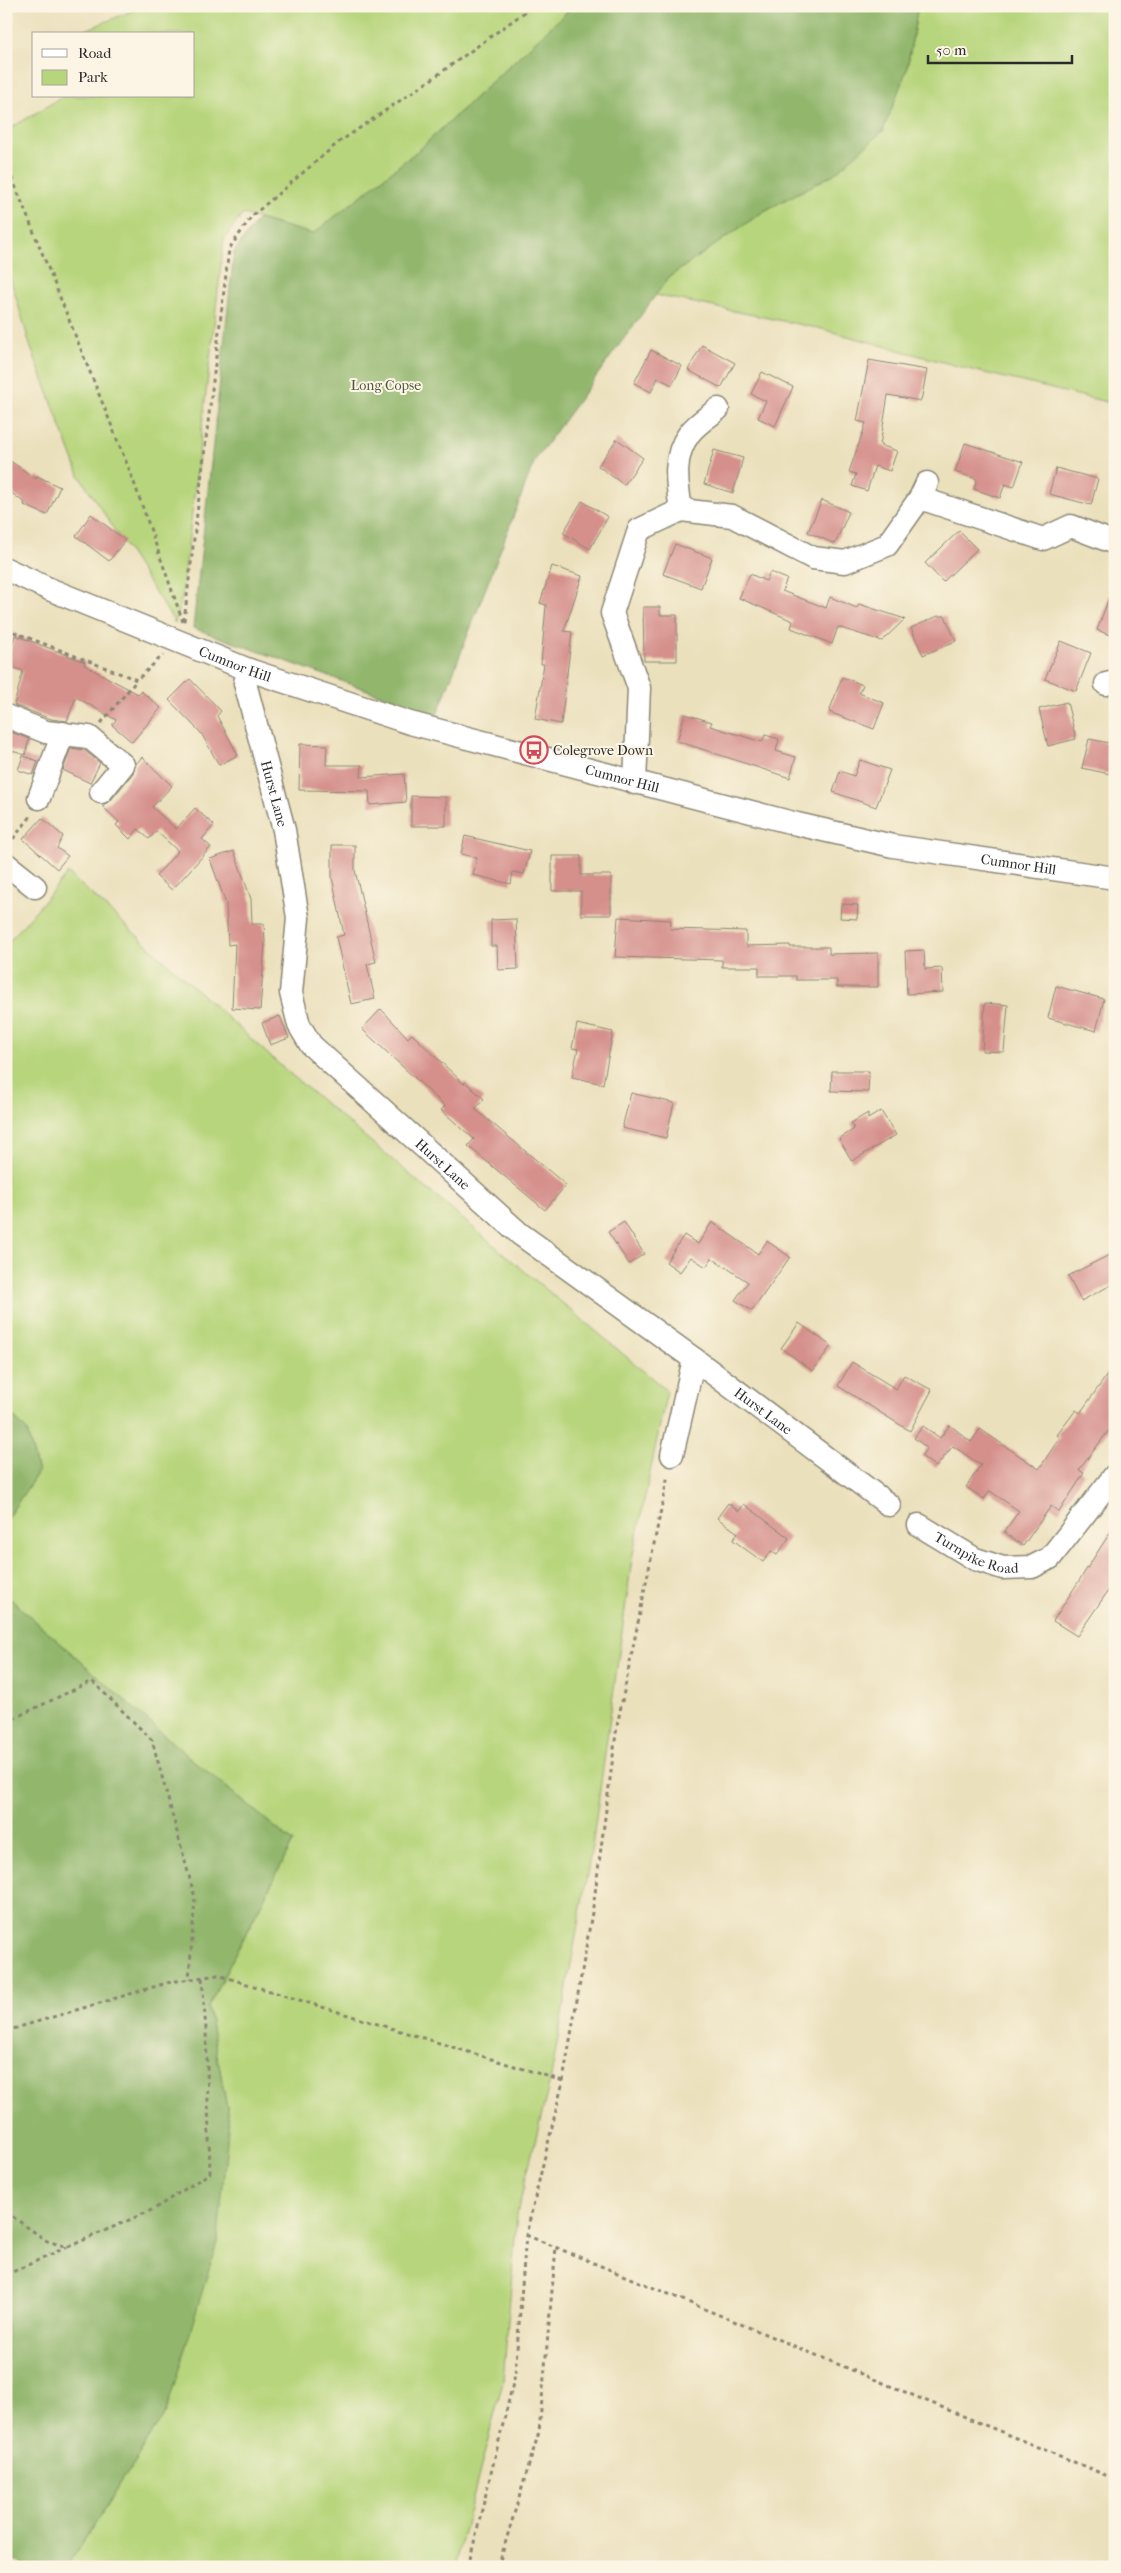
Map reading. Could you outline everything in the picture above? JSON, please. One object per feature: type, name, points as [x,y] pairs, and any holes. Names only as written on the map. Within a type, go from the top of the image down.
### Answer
[{"type":"street","points":[[681,510],[677,483],[677,460],[689,434],[718,409]]},
{"type":"street","points":[[635,783],[640,688],[612,614],[639,530],[681,510],[732,516],[813,558],[845,562],[887,545],[923,490],[942,505],[1043,539],[1071,526],[1115,543]]},
{"type":"street","name":"Cumnor Hill","points":[[6,569],[49,589],[249,670],[410,723],[796,824],[893,846],[1115,878]]},
{"type":"street","name":"Hurst Lane","points":[[249,670],[245,683],[284,830],[298,918],[291,993],[299,1025],[311,1044],[520,1234],[694,1359],[889,1505]]},
{"type":"street","points":[[6,716],[46,732],[89,737],[123,765],[100,792]]},
{"type":"street","points":[[39,798],[63,733]]},
{"type":"street","points":[[6,864],[35,887]]},
{"type":"street","points":[[672,1455],[694,1359]]},
{"type":"street","name":"Turnpike Road","points":[[919,1525],[975,1559],[1003,1568],[1032,1567],[1050,1558],[1115,1475]]},
{"type":"path","points":[[6,163],[131,474],[184,625],[229,249],[252,216],[339,142],[432,79],[533,6]]},
{"type":"path","points":[[6,629],[137,680]]},
{"type":"path","points":[[89,737],[137,680],[178,641]]},
{"type":"path","points":[[6,847],[29,820],[39,798]]},
{"type":"path","points":[[468,2567],[515,2375],[526,2235],[564,2081],[594,1901],[617,1726],[672,1455]]},
{"type":"path","points":[[6,1722],[92,1682],[152,1740],[195,1898],[188,1979]]},
{"type":"path","points":[[6,2032],[115,1998],[188,1979],[218,1975],[564,2081]]},
{"type":"path","points":[[6,2275],[154,2209],[210,2173],[207,2039],[202,1977]]},
{"type":"path","points":[[6,2212],[47,2241],[68,2247]]},
{"type":"path","points":[[526,2235],[1115,2479]]},
{"type":"path","points":[[498,2567],[539,2432],[556,2247]]},
{"type":"green space","points":[[144,6],[579,6],[570,9],[421,148],[313,235],[243,214],[224,239],[182,598],[175,623],[79,475],[30,345],[6,263],[6,131],[61,98],[195,98],[195,32],[81,32]]},
{"type":"green space","name":"Long Copse","points":[[579,6],[918,6],[907,69],[883,131],[834,174],[764,211],[669,277],[535,460],[437,715],[193,628],[234,252],[258,219],[313,234],[421,148],[570,9]]},
{"type":"green space","points":[[918,6],[1115,6],[1115,404],[972,370],[822,329],[655,295],[669,277],[764,211],[834,174],[907,69]]},
{"type":"green space","points":[[68,873],[282,1067],[667,1391],[632,1559],[593,1840],[551,2077],[517,2214],[503,2381],[455,2567],[67,2567],[166,2412],[229,2118],[208,2007],[293,1842],[183,1752],[6,1595],[6,1520],[38,1472],[27,1431],[6,1409],[6,945]]},
{"type":"green space","points":[[6,1409],[27,1431],[38,1472],[6,1520]]},
{"type":"green space","points":[[6,1595],[183,1752],[293,1842],[208,2007],[229,2118],[218,2239],[166,2412],[67,2567],[25,2567],[6,2554]]},
{"type":"building","points":[[702,345],[735,363],[721,388],[688,370]]},
{"type":"building","points":[[651,350],[682,366],[672,385],[658,378],[651,392],[634,383]]},
{"type":"building","points":[[869,360],[927,370],[921,401],[888,395],[880,445],[897,451],[890,471],[875,466],[867,491],[852,486],[856,474],[849,472],[866,423],[857,421]]},
{"type":"building","points":[[762,372],[793,387],[775,426],[758,418],[766,401],[751,394]]},
{"type":"building","points":[[617,439],[643,458],[624,485],[598,466]]},
{"type":"building","points":[[965,443],[1023,462],[1014,487],[1005,484],[1000,498],[974,489],[977,479],[955,472]]},
{"type":"building","points":[[714,450],[743,458],[733,493],[704,484]]},
{"type":"building","points":[[6,458],[36,479],[37,476],[60,487],[47,515],[24,505],[25,503],[6,489]]},
{"type":"building","points":[[1056,468],[1098,479],[1091,505],[1049,494]]},
{"type":"building","points":[[822,500],[849,512],[835,544],[808,532]]},
{"type":"building","points":[[582,501],[608,517],[590,549],[563,533]]},
{"type":"building","points":[[91,514],[125,540],[109,561],[76,536]]},
{"type":"building","points":[[959,531],[977,549],[943,582],[925,563]]},
{"type":"building","points":[[675,544],[712,558],[701,588],[663,574]]},
{"type":"building","points":[[552,566],[582,576],[564,631],[572,632],[561,724],[535,719],[544,664],[541,664],[546,605],[540,603]]},
{"type":"building","points":[[770,572],[787,579],[782,591],[826,608],[830,597],[857,608],[859,604],[905,619],[882,641],[838,627],[832,644],[791,628],[793,621],[739,598],[750,574],[766,581]]},
{"type":"building","points":[[1113,587],[1115,587],[1115,637],[1097,630]]},
{"type":"building","points":[[643,607],[660,607],[660,615],[677,615],[677,661],[644,661]]},
{"type":"building","points":[[938,616],[945,616],[956,641],[923,655],[911,628]]},
{"type":"building","points":[[15,635],[85,662],[84,665],[138,694],[141,691],[161,708],[132,742],[112,725],[116,720],[76,697],[67,721],[51,719],[14,705],[23,671],[6,665]]},
{"type":"building","points":[[1061,641],[1091,653],[1076,691],[1045,679]]},
{"type":"building","points":[[842,677],[863,685],[859,693],[884,703],[874,729],[829,712]]},
{"type":"building","points":[[190,679],[221,711],[217,716],[238,755],[219,765],[201,733],[169,700]]},
{"type":"building","points":[[1067,702],[1076,739],[1048,746],[1039,709]]},
{"type":"building","points":[[685,714],[712,722],[710,726],[762,742],[765,735],[779,739],[776,751],[796,757],[790,778],[677,741]]},
{"type":"building","points":[[6,730],[29,739],[25,755],[6,749]]},
{"type":"building","points":[[1089,739],[1115,744],[1115,775],[1082,768]]},
{"type":"building","points":[[300,744],[327,745],[326,765],[362,765],[361,777],[404,774],[406,802],[370,805],[369,791],[299,790]]},
{"type":"building","points":[[71,748],[84,750],[100,763],[90,783],[63,770]]},
{"type":"building","points":[[23,756],[38,761],[33,775],[18,770]]},
{"type":"building","points":[[142,757],[172,786],[152,807],[176,829],[195,808],[214,825],[202,839],[211,847],[172,890],[156,876],[178,851],[156,831],[149,839],[138,829],[130,839],[116,825],[119,822],[103,807],[133,773],[136,764]]},
{"type":"building","points":[[860,760],[890,770],[876,807],[833,792],[840,771],[854,776]]},
{"type":"building","points":[[411,796],[446,797],[446,826],[411,826]]},
{"type":"building","points":[[42,818],[63,836],[57,848],[68,856],[57,869],[23,839]]},
{"type":"building","points":[[465,836],[530,851],[524,874],[513,872],[511,884],[473,875],[477,858],[461,854]]},
{"type":"building","points":[[332,845],[355,845],[355,870],[376,962],[367,964],[375,999],[351,1004],[336,937],[344,935],[332,877]]},
{"type":"building","points":[[234,851],[251,899],[252,924],[264,924],[265,943],[260,1010],[232,1008],[235,944],[228,945],[226,904],[210,859]]},
{"type":"building","points":[[552,856],[581,856],[581,875],[611,875],[611,915],[581,915],[581,891],[552,891]]},
{"type":"building","points":[[841,904],[858,905],[857,919],[840,918]]},
{"type":"building","points":[[618,917],[671,920],[670,929],[746,931],[746,946],[790,945],[790,947],[829,947],[829,954],[878,953],[878,987],[837,987],[837,980],[796,980],[796,976],[759,976],[759,967],[722,967],[722,960],[615,957]]},
{"type":"building","points":[[516,919],[518,969],[498,970],[497,946],[491,946],[491,920]]},
{"type":"building","points":[[924,950],[925,969],[942,968],[943,992],[907,994],[905,951]]},
{"type":"building","points":[[1056,986],[1104,999],[1096,1031],[1048,1018]]},
{"type":"building","points":[[985,1003],[1008,1005],[1004,1052],[982,1051]]},
{"type":"building","points":[[381,1009],[408,1038],[412,1034],[464,1084],[465,1082],[484,1099],[475,1109],[566,1185],[545,1210],[468,1146],[474,1139],[441,1110],[445,1106],[362,1029]]},
{"type":"building","points":[[280,1016],[289,1038],[270,1045],[262,1023]]},
{"type":"building","points":[[577,1024],[613,1032],[603,1084],[572,1077],[578,1049],[572,1048]]},
{"type":"building","points":[[832,1071],[869,1071],[868,1092],[831,1091]]},
{"type":"building","points":[[631,1093],[674,1103],[666,1138],[622,1128]]},
{"type":"building","points":[[881,1111],[896,1135],[852,1161],[839,1139],[854,1129],[851,1123],[868,1113],[868,1119]]},
{"type":"building","points":[[624,1222],[644,1254],[629,1264],[608,1232]]},
{"type":"building","points":[[712,1222],[758,1254],[767,1241],[790,1257],[752,1311],[735,1300],[748,1282],[712,1258],[706,1267],[691,1257],[680,1272],[666,1262],[684,1235],[698,1244]]},
{"type":"building","points":[[1115,1252],[1115,1283],[1081,1301],[1068,1276]]},
{"type":"building","points":[[799,1323],[831,1346],[813,1371],[781,1348]]},
{"type":"building","points":[[852,1362],[896,1389],[904,1375],[932,1390],[910,1431],[838,1386]]},
{"type":"building","points":[[1115,1364],[1115,1422],[1079,1470],[1084,1473],[1059,1512],[1051,1506],[1023,1546],[1004,1532],[1019,1511],[990,1491],[984,1499],[966,1487],[981,1465],[953,1446],[936,1467],[921,1456],[927,1448],[914,1438],[923,1426],[940,1438],[950,1425],[971,1442],[980,1429],[1039,1469],[1060,1437],[1057,1435],[1076,1410],[1080,1413]]},
{"type":"building","points":[[728,1503],[739,1511],[744,1504],[789,1538],[777,1555],[771,1551],[763,1562],[733,1540],[738,1533],[717,1518]]},
{"type":"building","points":[[1115,1525],[1115,1581],[1077,1636],[1053,1621]]},
{"type":"place","name":"Colegrove Down","points":[[534,750]]}]
